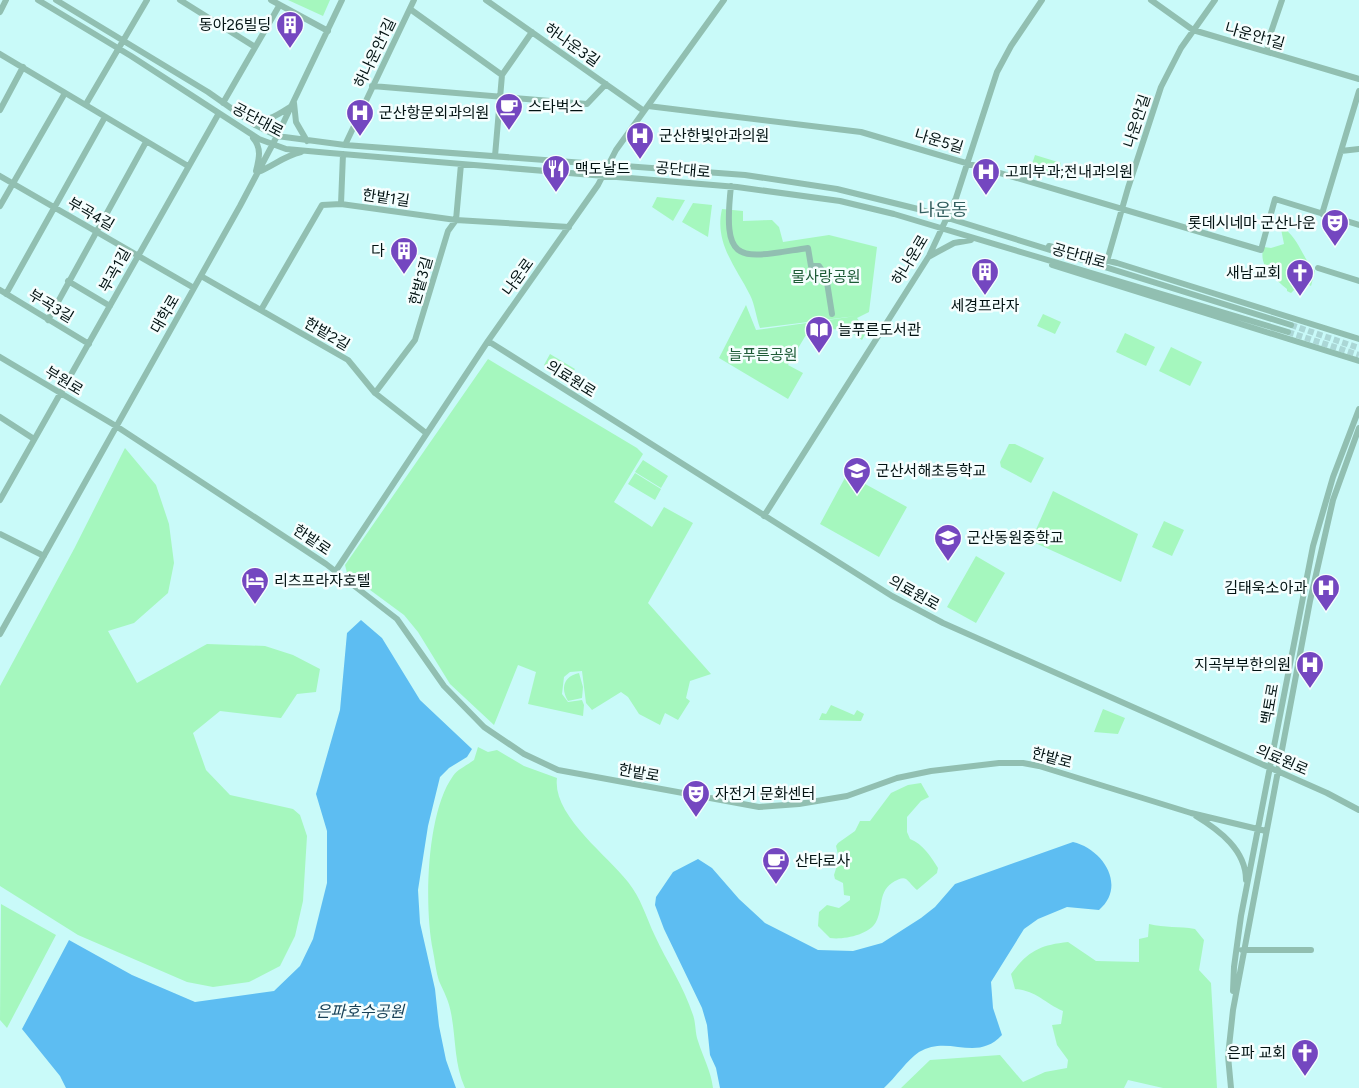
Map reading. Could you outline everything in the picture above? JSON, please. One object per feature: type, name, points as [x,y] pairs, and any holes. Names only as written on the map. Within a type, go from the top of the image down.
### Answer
[{"type":"street","points":[[0,12],[6,0]]},
{"type":"street","name":"공단대로","points":[[38,0],[119,49],[219,114],[272,145],[307,151],[731,186],[840,201],[894,214],[1129,282],[1288,332]]},
{"type":"street","name":"공단대로","points":[[56,0],[246,119],[277,136],[345,145],[789,180],[883,199],[1291,325]]},
{"type":"street","points":[[86,104],[147,0]]},
{"type":"street","points":[[180,0],[255,47]]},
{"type":"street","points":[[271,0],[328,31]]},
{"type":"street","name":"대학로","points":[[0,634],[256,175],[293,104],[342,0]]},
{"type":"street","name":"하나운안1길","points":[[345,145],[414,0]]},
{"type":"street","name":"하나운3길","points":[[486,0],[606,84],[646,109]]},
{"type":"street","name":"나운로","points":[[335,572],[488,341],[569,227],[646,109],[724,0]]},
{"type":"street","name":"하나운로","points":[[764,516],[929,256],[956,198],[997,72],[1011,46],[1042,0]]},
{"type":"street","name":"나운안길","points":[[1107,261],[1161,87],[1169,69],[1193,30],[1215,0]]},
{"type":"street","points":[[1267,52],[1269,38],[1282,0]]},
{"type":"street","name":"나운안1길","points":[[1155,1],[1193,30],[1359,79]]},
{"type":"street","points":[[223,103],[279,6]]},
{"type":"street","points":[[410,9],[502,75]]},
{"type":"street","points":[[495,156],[502,75],[532,32]]},
{"type":"street","points":[[0,54],[188,166]]},
{"type":"street","points":[[1,107],[23,67]]},
{"type":"street","points":[[372,86],[587,104],[606,84]]},
{"type":"street","points":[[1359,91],[1322,214],[1359,225]]},
{"type":"street","points":[[0,206],[64,93]]},
{"type":"street","points":[[246,119],[261,122],[274,117],[293,104],[296,122],[307,141]]},
{"type":"street","name":"나운5길","points":[[646,109],[849,130],[894,140],[1261,250],[1275,199],[1322,214]]},
{"type":"street","name":"부곡1길","points":[[0,500],[219,114]]},
{"type":"street","points":[[3,292],[105,117]]},
{"type":"street","points":[[247,131],[258,143],[256,175]]},
{"type":"street","points":[[48,320],[95,231],[146,142]]},
{"type":"street","points":[[1341,151],[1359,149]]},
{"type":"street","points":[[256,175],[290,154],[307,151]]},
{"type":"street","points":[[341,204],[343,154]]},
{"type":"street","name":"한밭3길","points":[[375,393],[415,340],[448,231],[456,220],[461,164]]},
{"type":"street","name":"부곡4길","points":[[0,176],[194,288]]},
{"type":"street","points":[[731,186],[728,226],[732,244],[742,253],[755,256],[808,248],[811,266],[819,266],[826,276],[832,314]]},
{"type":"street","name":"한밭1길","points":[[261,310],[322,205],[341,204],[456,220],[569,227]]},
{"type":"street","points":[[1003,236],[1107,261],[1358,338]]},
{"type":"street","points":[[929,256],[954,243],[979,240],[1109,284],[1359,362]]},
{"type":"street","points":[[1318,268],[1359,281]]},
{"type":"street","name":"한밭2길","points":[[201,276],[348,360],[375,393],[426,433]]},
{"type":"street","points":[[68,281],[110,306]]},
{"type":"street","name":"부곡3길","points":[[3,292],[88,344]]},
{"type":"street","name":"의료원로","points":[[488,341],[892,596],[943,623],[1278,773],[1327,793],[1359,810]]},
{"type":"street","name":"부원로","points":[[0,357],[116,426]]},
{"type":"street","name":"백토로","points":[[1231,1088],[1228,1056],[1233,1010],[1236,949],[1257,828],[1270,769],[1304,585],[1319,521],[1332,477],[1359,409]]},
{"type":"street","points":[[0,417],[34,439]]},
{"type":"street","name":"한밭로","points":[[116,426],[335,572],[397,619],[444,686],[484,726],[524,754],[558,770],[759,807],[799,804],[847,796],[897,778],[931,772],[999,763],[1023,763],[1039,766],[1191,813],[1266,830]]},
{"type":"street","name":"백토로","points":[[1233,1010],[1310,601],[1336,491],[1359,428]]},
{"type":"street","points":[[0,534],[44,556]]},
{"type":"street","points":[[1191,813],[1221,833],[1231,844],[1244,868],[1246,891]]},
{"type":"street","points":[[1236,949],[1311,950]]},
{"type":"green space","points":[[288,0],[330,0],[323,16]]},
{"type":"green space","points":[[1035,155],[1061,163],[1056,179],[1030,170]]},
{"type":"green space","points":[[657,197],[685,200],[673,221],[652,207]]},
{"type":"green space","points":[[693,203],[712,205],[708,237],[682,222]]},
{"type":"green space","name":"물사랑공원","points":[[722,209],[743,211],[743,221],[772,220],[779,227],[783,242],[829,235],[877,247],[869,312],[857,318],[867,331],[862,340],[845,329],[809,330],[788,365],[803,373],[788,399],[719,358],[746,305],[756,330],[856,316],[760,328],[752,299],[724,244],[720,221]]},
{"type":"green space","points":[[1284,228],[1290,233],[1315,271],[1311,286],[1306,283],[1301,293],[1294,290],[1291,293],[1287,291],[1268,271],[1263,260],[1264,247],[1271,248],[1284,244],[1281,229]]},
{"type":"green space","points":[[1043,314],[1061,322],[1055,334],[1037,326]]},
{"type":"green space","points":[[1125,333],[1155,347],[1146,366],[1116,352]]},
{"type":"green space","points":[[1171,347],[1202,362],[1190,386],[1159,371]]},
{"type":"green space","points":[[550,354],[575,369],[568,380],[544,365]]},
{"type":"green space","points":[[488,359],[637,448],[643,454],[614,502],[652,527],[664,507],[693,523],[648,603],[711,674],[690,681],[686,698],[690,701],[678,720],[665,713],[660,725],[639,714],[628,697],[621,692],[592,710],[586,703],[582,671],[570,672],[564,677],[562,694],[568,702],[582,700],[584,705],[583,716],[528,704],[536,672],[518,665],[494,725],[450,684],[418,632],[404,615],[347,573],[345,565]]},
{"type":"green space","points":[[1009,444],[1015,444],[1044,458],[1031,483],[1001,467],[1000,462]]},
{"type":"green space","points":[[125,448],[156,485],[169,524],[174,563],[168,593],[134,623],[108,631],[137,683],[207,644],[265,646],[293,655],[320,669],[316,692],[297,694],[281,718],[220,711],[193,733],[206,770],[230,795],[293,809],[300,815],[307,836],[303,901],[295,936],[280,966],[249,982],[213,987],[187,982],[78,935],[0,886],[0,686],[74,549]]},
{"type":"green space","points":[[643,460],[668,476],[661,488],[635,472]]},
{"type":"green space","points":[[635,473],[661,489],[655,500],[628,484]]},
{"type":"green space","points":[[847,474],[907,507],[879,557],[820,524]]},
{"type":"green space","points":[[1053,491],[1138,534],[1121,582],[1031,541]]},
{"type":"green space","points":[[1164,521],[1184,530],[1172,556],[1152,547]]},
{"type":"green space","points":[[976,556],[1005,573],[976,623],[947,607]]},
{"type":"green space","points":[[579,673],[583,687],[582,698],[568,701],[564,692],[565,683],[570,677]]},
{"type":"green space","points":[[831,705],[854,715],[857,710],[864,714],[861,721],[819,720],[822,713],[826,714]]},
{"type":"green space","points":[[1103,709],[1125,718],[1118,734],[1094,732]]},
{"type":"green space","points":[[478,747],[488,752],[497,750],[524,766],[557,778],[558,792],[563,806],[572,820],[633,888],[689,1005],[713,1088],[465,1088],[457,1060],[450,1009],[436,970],[430,933],[428,886],[432,836],[444,792],[453,776],[474,760]]},
{"type":"green space","points":[[921,783],[929,797],[921,801],[907,817],[907,832],[910,839],[923,847],[929,855],[938,868],[937,873],[917,890],[906,879],[902,878],[895,881],[889,885],[883,894],[878,916],[873,927],[855,936],[830,938],[818,926],[819,912],[827,905],[839,908],[850,900],[850,896],[844,895],[843,883],[835,879],[834,875],[839,859],[836,846],[855,831],[860,821],[870,821],[891,793],[908,785]]},
{"type":"green space","points":[[1,904],[56,935],[7,1028],[0,1020]]},
{"type":"green space","points":[[1149,924],[1195,929],[1204,940],[1199,970],[1211,983],[1217,1088],[1163,1088],[1128,1080],[1124,1088],[901,1088],[930,1060],[1000,1055],[1023,1082],[1045,1072],[1067,1068],[1068,1060],[1057,1045],[1052,1025],[1061,1024],[1063,1011],[1029,992],[1015,989],[1011,974],[1035,950],[1068,942],[1096,961],[1139,962],[1139,939],[1148,937]]},
{"type":"water","name":"은파호수공원","points":[[361,620],[382,638],[420,700],[472,749],[467,757],[449,768],[440,777],[428,826],[418,890],[420,923],[435,989],[439,1026],[446,1060],[456,1088],[66,1088],[60,1076],[22,1029],[69,940],[132,975],[195,1002],[274,991],[300,966],[313,939],[327,883],[327,831],[316,794],[340,710],[347,633]]},
{"type":"water","points":[[1073,842],[1094,852],[1108,870],[1111,890],[1107,900],[1099,910],[1067,907],[1038,919],[1024,929],[991,982],[993,1008],[1002,1035],[992,1043],[972,1048],[930,1047],[915,1055],[884,1088],[720,1088],[716,1068],[710,1055],[707,1025],[702,1008],[664,929],[655,905],[656,897],[673,872],[698,859],[712,868],[739,899],[765,923],[818,950],[853,951],[882,943],[921,918],[935,907],[955,884]]},
{"type":"tunnel","points":[[1291,325],[1359,348]]},
{"type":"tunnel","points":[[1288,332],[1359,355]]},
{"type":"place","name":"동아26빌딩","points":[[290,49]]},
{"type":"place","name":"스타벅스","points":[[509,131]]},
{"type":"place","name":"군산항문외과의원","points":[[360,137]]},
{"type":"place","name":"군산한빛안과의원","points":[[640,160]]},
{"type":"place","name":"맥도날드","points":[[556,193]]},
{"type":"place","name":"고피부과;전내과의원","points":[[986,196]]},
{"type":"place","name":"롯데시네마 군산나운","points":[[1335,247]]},
{"type":"place","name":"다","points":[[404,275]]},
{"type":"place","name":"세경프라자","points":[[985,296]]},
{"type":"place","name":"새남교회","points":[[1300,297]]},
{"type":"place","name":"늘푸른도서관","points":[[819,354]]},
{"type":"place","name":"군산서해초등학교","points":[[857,495]]},
{"type":"place","name":"군산동원중학교","points":[[948,562]]},
{"type":"place","name":"리츠프라자호텔","points":[[255,605]]},
{"type":"place","name":"김태욱소아과","points":[[1326,612]]},
{"type":"place","name":"지곡부부한의원","points":[[1310,689]]},
{"type":"place","name":"자전거 문화센터","points":[[696,818]]},
{"type":"place","name":"산타로사","points":[[776,885]]},
{"type":"place","name":"은파 교회","points":[[1305,1077]]},
{"type":"district","name":"나운동","points":[[943,210]]},
{"type":"park label","name":"늘푸른공원","points":[[763,355]]}]
